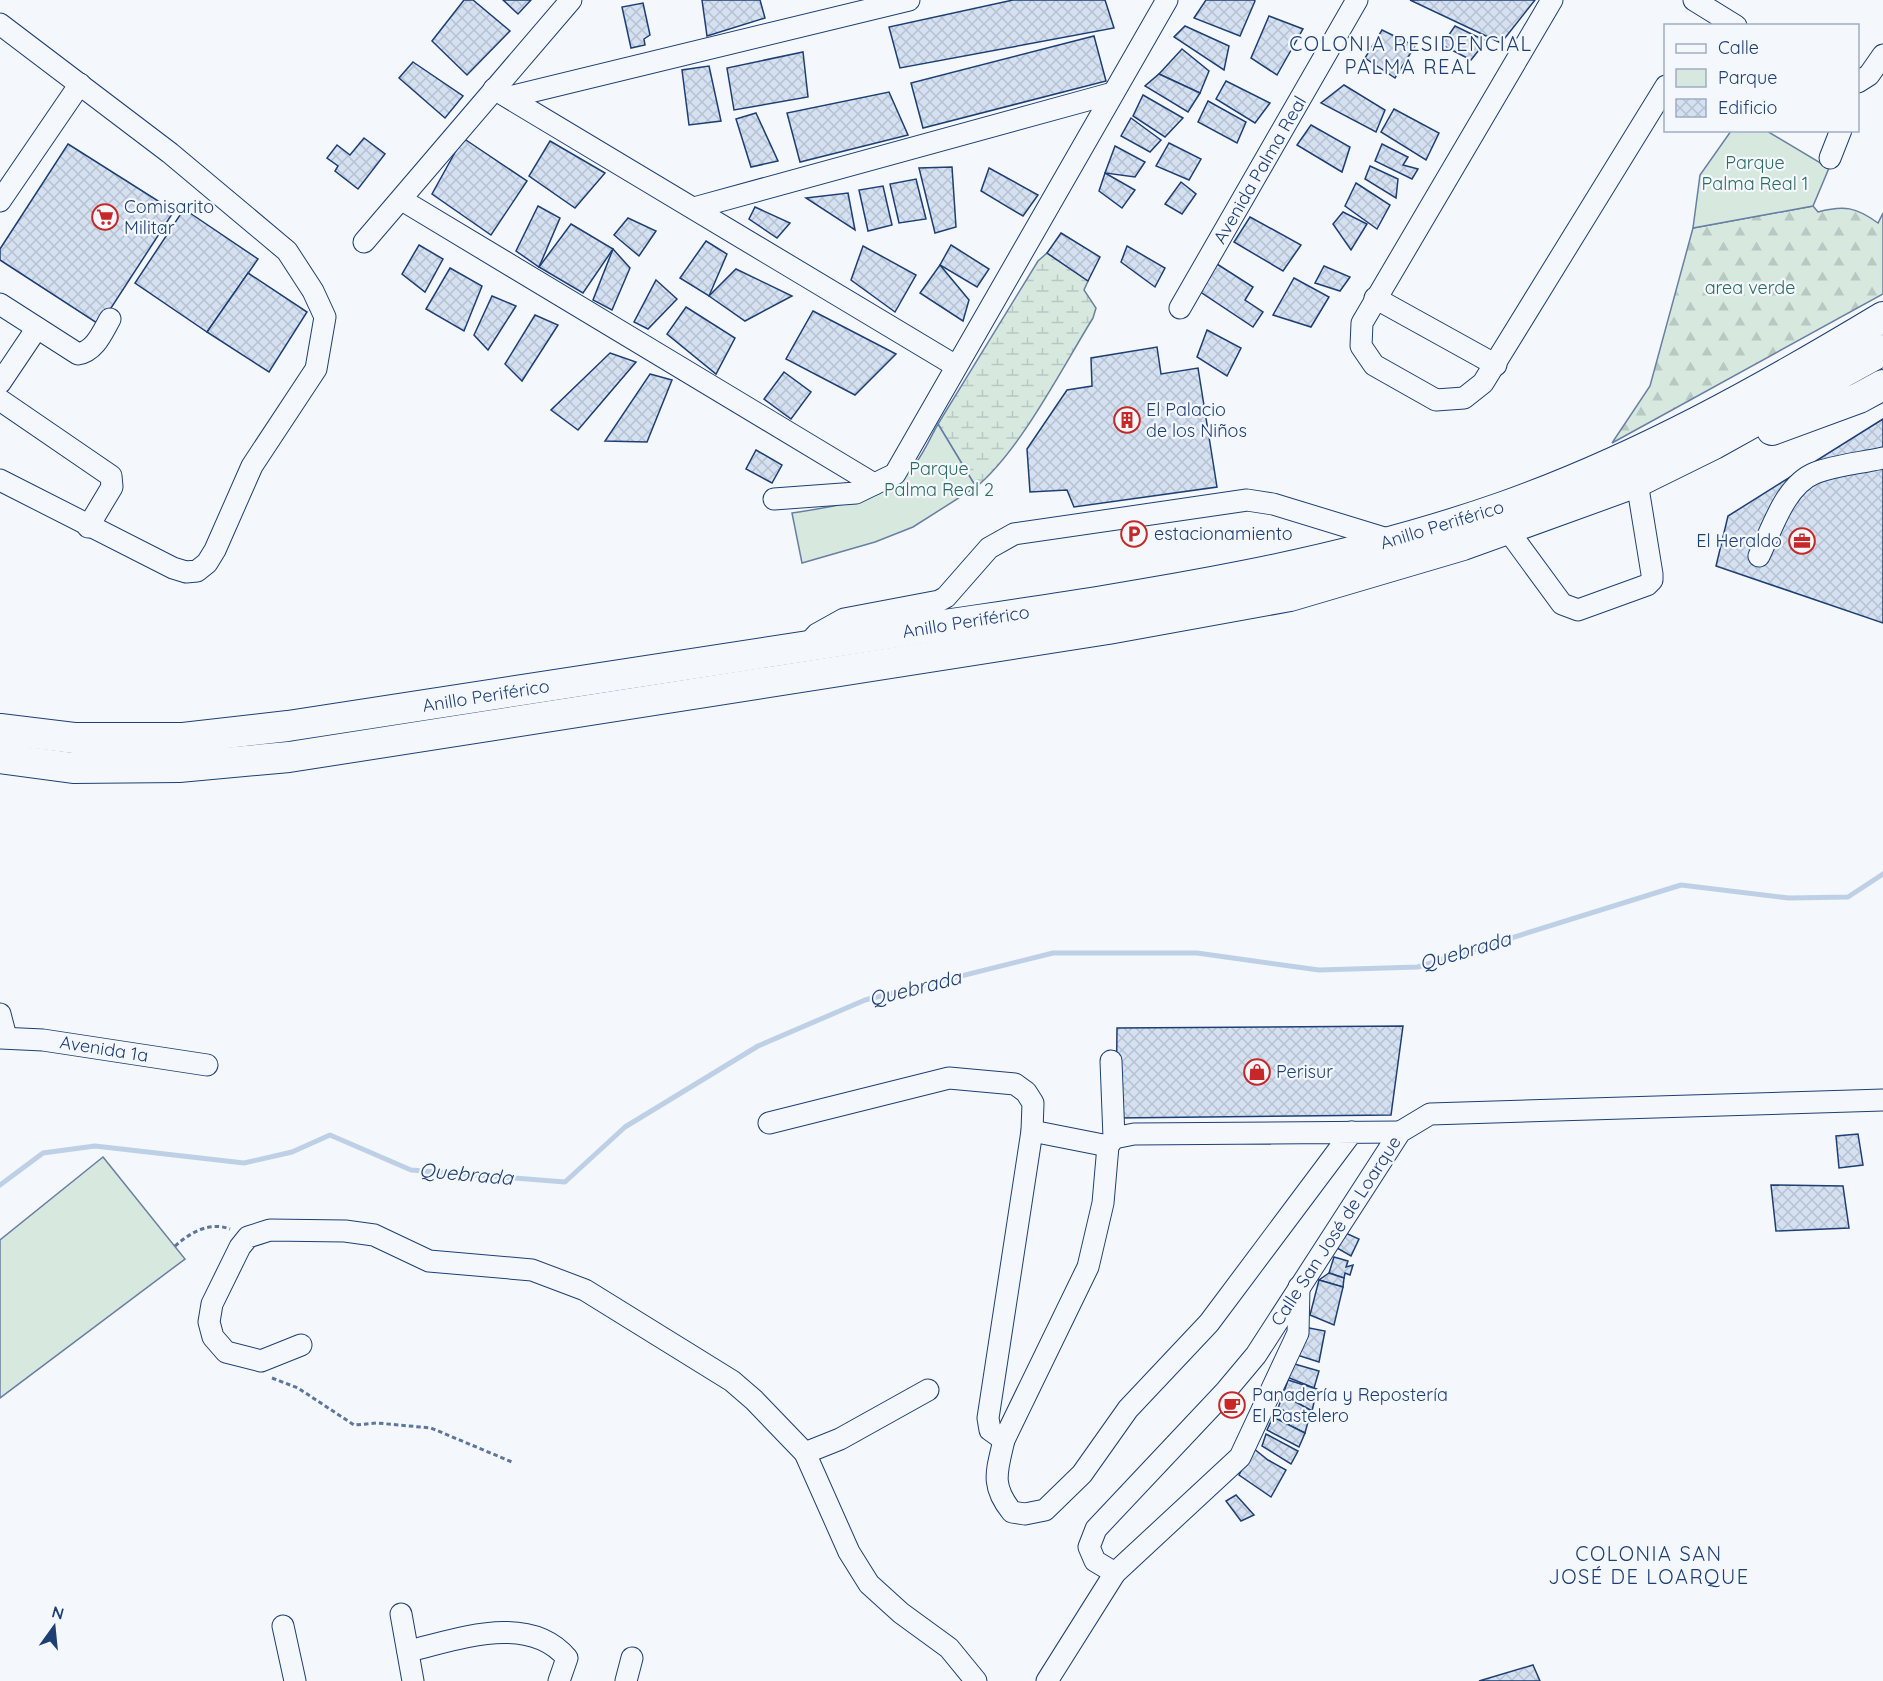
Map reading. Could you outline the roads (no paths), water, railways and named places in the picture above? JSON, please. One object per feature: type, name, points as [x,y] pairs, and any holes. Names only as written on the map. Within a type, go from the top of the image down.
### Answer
[{"type":"highway","name":"Anillo Periférico","points":[[0,729],[74,738],[183,738],[288,726],[1273,572],[1395,541],[1503,507],[1610,465],[1725,410],[1883,317]]},
{"type":"highway","name":"Anillo Periférico","points":[[0,758],[73,768],[96,768],[179,767],[289,757],[1108,629],[1290,596],[1462,546],[1637,482],[1714,444],[1883,350]]},
{"type":"highway","points":[[1714,444],[1770,430],[1859,398],[1883,385]]},
{"type":"street","points":[[501,93],[909,0]]},
{"type":"street","points":[[774,499],[856,493],[895,474],[1167,0]]},
{"type":"street","name":"Avenida Palma Real","points":[[1180,308],[1357,0]]},
{"type":"street","points":[[1552,0],[1362,323],[1361,346],[1374,364],[1436,400],[1464,398],[1483,383],[1664,88]]},
{"type":"street","points":[[364,242],[501,93],[564,2]]},
{"type":"street","points":[[1706,9],[1732,24]]},
{"type":"street","points":[[0,24],[170,153],[287,251],[313,291],[325,318],[316,369],[252,466],[207,563],[197,571],[180,570],[88,527],[0,480]]},
{"type":"street","points":[[1859,81],[1869,75],[1883,55]]},
{"type":"street","points":[[0,201],[80,84]]},
{"type":"street","points":[[501,93],[956,366]]},
{"type":"street","points":[[694,208],[1113,93]]},
{"type":"street","points":[[1830,158],[1840,132]]},
{"type":"street","points":[[402,200],[874,484]]},
{"type":"street","points":[[1375,298],[1496,365]]},
{"type":"street","points":[[0,304],[78,354],[87,353],[93,347],[110,319]]},
{"type":"street","points":[[0,382],[37,328]]},
{"type":"street","points":[[0,400],[111,476],[112,487],[88,527]]},
{"type":"street","points":[[1759,556],[1788,497],[1800,482],[1814,474],[1883,458]]},
{"type":"street","points":[[1507,529],[1562,604],[1570,608],[1578,610],[1637,589],[1652,580],[1637,482]]},
{"type":"street","points":[[804,647],[817,634],[844,619],[939,601],[946,597],[989,548],[1014,534],[1247,500],[1273,504],[1395,541]]},
{"type":"street","points":[[0,1014],[3,1037]]},
{"type":"street","name":"Avenida 1a","points":[[3,1037],[207,1065]]},
{"type":"street","points":[[1111,1061],[1111,1142],[1103,1203],[1088,1267],[1004,1440],[998,1470],[999,1496],[1012,1512],[1025,1514],[1045,1510],[1082,1474],[1128,1409],[1209,1323],[1352,1132]]},
{"type":"street","points":[[769,1123],[949,1078],[1015,1084],[1026,1092],[1033,1103],[1032,1131],[988,1418],[990,1430],[1004,1440]]},
{"type":"street","name":"Calle San José de Loarque","points":[[1115,1573],[1095,1561],[1089,1547],[1096,1529],[1256,1355],[1400,1132],[1430,1114],[1883,1100]]},
{"type":"street","points":[[1032,1131],[1111,1142],[1134,1134],[1400,1132]]},
{"type":"street","points":[[301,1345],[261,1361],[226,1352],[213,1337],[209,1322],[212,1304],[240,1247],[248,1237],[270,1230],[345,1231],[374,1234],[429,1261],[532,1270],[585,1290],[732,1381],[754,1400],[805,1453],[849,1552],[868,1584],[901,1613],[949,1648],[976,1681]]},
{"type":"street","points":[[1047,1681],[1115,1573],[1240,1457],[1298,1333],[1299,1286]]},
{"type":"street","points":[[805,1453],[840,1439],[928,1390]]},
{"type":"street","points":[[401,1614],[413,1681]]},
{"type":"street","points":[[283,1626],[295,1681]]},
{"type":"street","points":[[408,1651],[487,1634],[517,1632],[553,1644],[567,1658],[559,1681]]},
{"type":"street","points":[[626,1681],[632,1658]]},
{"type":"waterway","name":"Quebrada","points":[[0,1185],[43,1153],[95,1146],[244,1163],[292,1152],[330,1135],[411,1170],[565,1182],[625,1127],[758,1046],[865,1000],[1053,953],[1197,953],[1319,970],[1418,967],[1681,885],[1789,898],[1848,897],[1883,874]]},
{"type":"place","name":"Comisarito Militar","points":[[105,217]]},
{"type":"place","name":"El Palacio de los Niños","points":[[1127,420]]},
{"type":"place","name":"estacionamiento","points":[[1134,534]]},
{"type":"place","name":"El Heraldo","points":[[1802,541]]},
{"type":"place","name":"Perisur","points":[[1257,1072]]},
{"type":"place","name":"Panadería y Repostería El Pastelero","points":[[1232,1405]]},
{"type":"district","name":"COLONIA RESIDENCIAL PALMA REAL","points":[[1411,56]]},
{"type":"district","name":"COLONIA SAN JOSÉ DE LOARQUE","points":[[1649,1566]]},
{"type":"park label","name":"Parque Palma Real 1","points":[[1755,174]]},
{"type":"park label","name":"area verde","points":[[1750,288]]},
{"type":"park label","name":"Parque Palma Real 2","points":[[939,479]]}]
